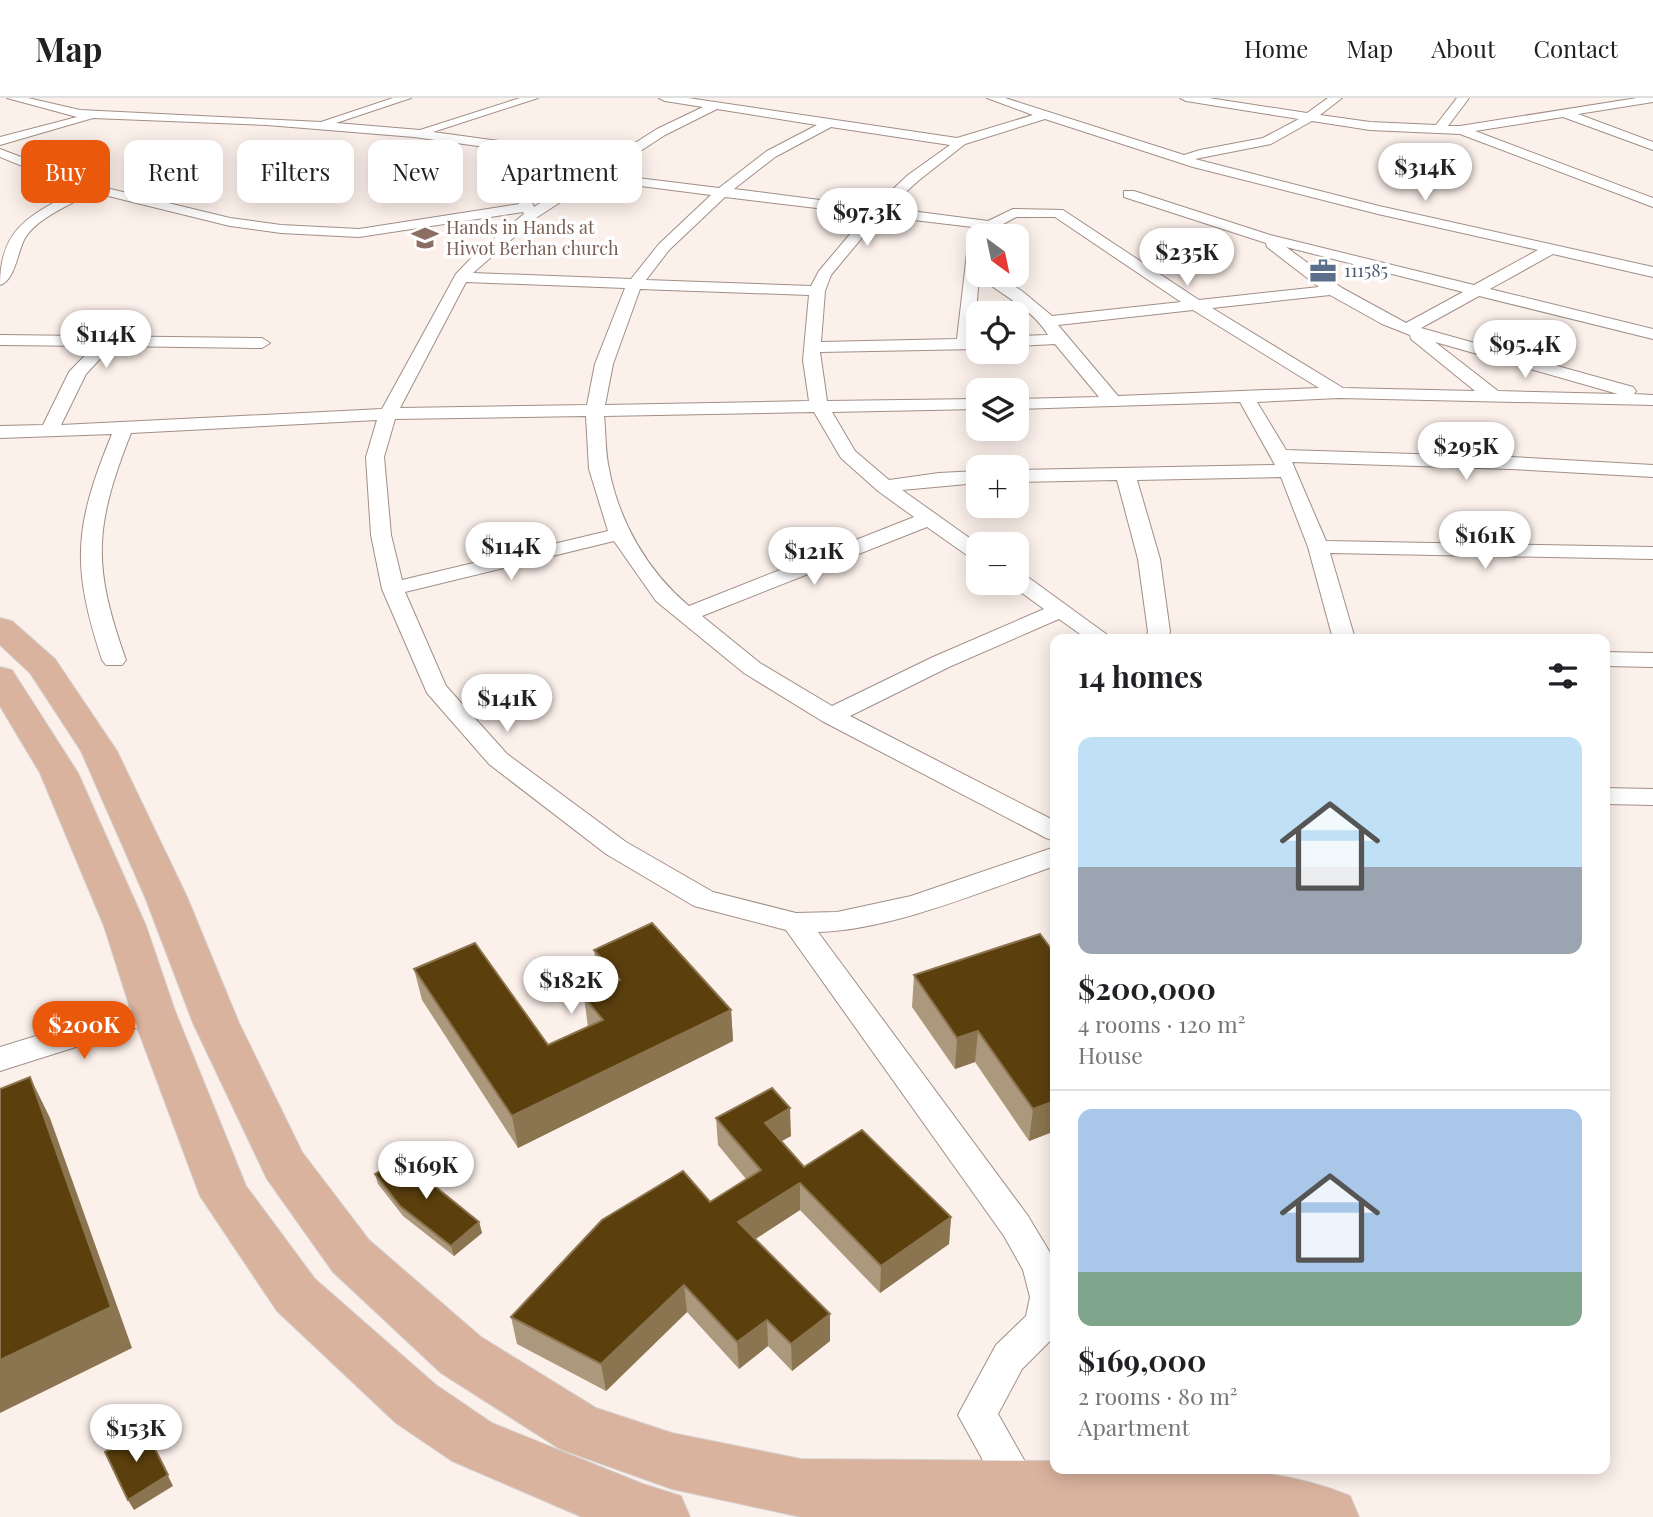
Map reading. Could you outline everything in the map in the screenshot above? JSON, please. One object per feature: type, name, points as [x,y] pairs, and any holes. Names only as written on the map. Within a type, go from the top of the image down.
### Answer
[{"type":"main road","points":[[0,628],[43,666],[99,751],[166,897],[216,1023],[284,1165],[351,1256],[461,1355],[580,1430],[672,1461],[801,1488],[947,1491],[1020,1488],[1242,1499],[1329,1517]]},
{"type":"main road","points":[[0,677],[59,774],[125,926],[153,1011],[225,1196],[296,1295],[416,1404],[472,1442],[631,1508],[660,1517]]},
{"type":"street","points":[[13,98],[95,116],[267,121],[414,134],[516,147],[521,150],[509,162],[492,171],[491,176],[521,192],[529,211]]},
{"type":"street","points":[[312,127],[405,98]]},
{"type":"street","points":[[414,134],[533,98]]},
{"type":"street","points":[[665,98],[957,142],[981,137],[1044,115]]},
{"type":"street","points":[[993,98],[1189,159],[1378,210],[1653,272]]},
{"type":"street","points":[[1174,98],[1246,120]]},
{"type":"street","points":[[1186,98],[1239,102],[1370,126],[1439,130],[1462,130],[1564,113],[1585,103],[1653,99]]},
{"type":"street","points":[[1189,159],[1190,156],[1261,141],[1276,130],[1297,127],[1336,98]]},
{"type":"street","points":[[1439,130],[1463,98]]},
{"type":"street","points":[[642,144],[715,106]]},
{"type":"street","points":[[267,121],[360,111]]},
{"type":"street","points":[[1564,113],[1653,146]]},
{"type":"street","points":[[0,141],[95,116]]},
{"type":"street","points":[[831,122],[771,154],[721,193],[664,247],[634,286],[604,364],[595,409],[599,469],[619,534],[664,596],[752,668],[831,716],[1050,829]]},
{"type":"street","points":[[1462,130],[1653,203]]},
{"type":"street","points":[[957,142],[959,144],[913,178],[876,212],[824,274],[817,291],[811,359],[819,406],[848,454],[885,486],[966,546]]},
{"type":"street","points":[[0,153],[21,161]]},
{"type":"street","points":[[642,183],[876,212],[966,227]]},
{"type":"street","points":[[110,193],[230,222],[325,232],[359,233],[529,211]]},
{"type":"street","points":[[1129,194],[1265,238],[1653,334]]},
{"type":"street","points":[[0,280],[19,235],[37,218],[63,203]]},
{"type":"street","points":[[543,203],[529,211],[461,277],[388,414],[375,457],[380,535],[393,589],[435,688],[498,759],[616,848],[704,900],[796,923],[837,922],[916,904],[1050,858]]},
{"type":"street","points":[[997,224],[1013,213],[1058,213],[1196,305],[1339,393]]},
{"type":"street","points":[[1265,238],[1330,290],[1407,329],[1550,367],[1653,400]]},
{"type":"street","points":[[1407,329],[1549,250]]},
{"type":"street","points":[[461,277],[634,286],[817,291]]},
{"type":"street","points":[[1005,287],[1048,321],[1113,402]]},
{"type":"street","points":[[1048,321],[1330,290]]},
{"type":"street","points":[[1407,329],[1493,396]]},
{"type":"street","points":[[1029,340],[1059,338]]},
{"type":"street","points":[[0,340],[261,343]]},
{"type":"street","points":[[48,341],[60,361],[78,372]]},
{"type":"street","points":[[49,430],[78,372],[107,342]]},
{"type":"street","points":[[812,347],[966,344]]},
{"type":"street","points":[[1029,404],[1339,393],[1653,400]]},
{"type":"street","points":[[1245,396],[1284,464],[1318,547],[1344,634]]},
{"type":"street","points":[[0,432],[388,414],[966,404]]},
{"type":"street","points":[[114,660],[98,612],[90,566],[93,518],[107,470],[124,428]]},
{"type":"street","points":[[1029,476],[1125,474],[1284,464],[1511,463],[1653,471]]},
{"type":"street","points":[[1125,474],[1149,559],[1157,634]]},
{"type":"street","points":[[885,486],[966,478]]},
{"type":"street","points":[[685,615],[928,519]]},
{"type":"street","points":[[393,589],[619,534]]},
{"type":"street","points":[[1318,547],[1653,554]]},
{"type":"street","points":[[1029,588],[1095,634]]},
{"type":"street","points":[[831,716],[941,662],[1061,610]]},
{"type":"street","points":[[1610,659],[1653,660]]},
{"type":"street","points":[[1610,796],[1653,797]]},
{"type":"street","points":[[796,923],[1016,1226],[1040,1267],[1048,1297],[1043,1324],[1009,1357],[977,1415],[1020,1488]]},
{"type":"street","points":[[0,1059],[153,1011]]},
{"type":"building","points":[[652,923],[731,1010],[512,1116],[414,969],[475,943],[548,1045],[603,1020],[584,997],[620,980],[594,950]]},
{"type":"building","points":[[1040,934],[1050,947],[1050,1103],[1033,1109],[978,1031],[957,1038],[914,975]]},
{"type":"building","points":[[30,1077],[111,1307],[0,1360],[0,1089]]},
{"type":"building","points":[[772,1088],[790,1108],[765,1123],[804,1167],[862,1130],[951,1217],[881,1266],[800,1183],[738,1222],[830,1314],[791,1344],[767,1320],[737,1342],[684,1285],[601,1364],[511,1317],[602,1220],[683,1171],[710,1202],[761,1170],[716,1118]]},
{"type":"building","points":[[408,1155],[432,1184],[479,1222],[451,1246],[400,1206],[375,1174]]},
{"type":"building","points":[[145,1429],[168,1475],[128,1500],[105,1452]]},
{"type":"place","name":"Hands in Hands at Hiwot Berhan church","points":[[425,238]]},
{"type":"place","name":"111585","points":[[1323,271]]}]
